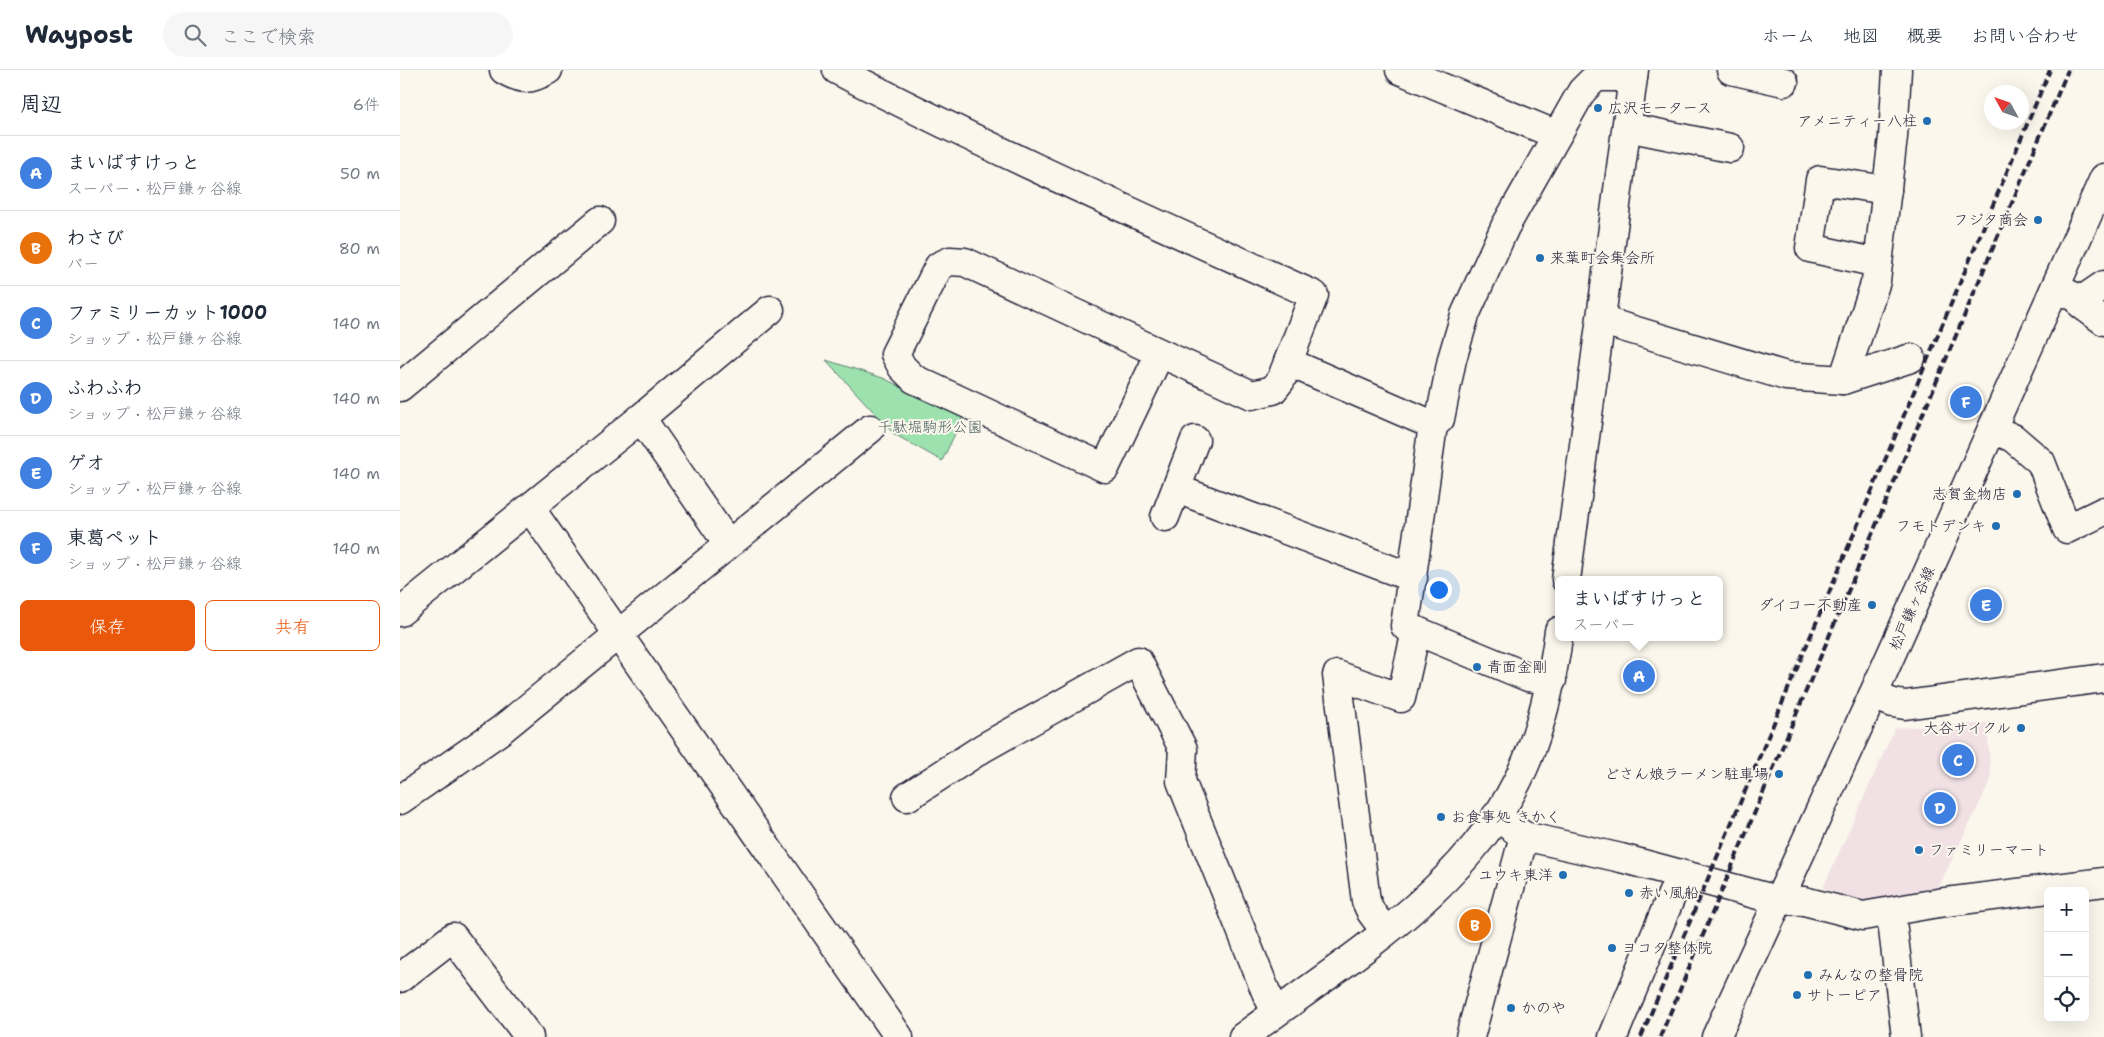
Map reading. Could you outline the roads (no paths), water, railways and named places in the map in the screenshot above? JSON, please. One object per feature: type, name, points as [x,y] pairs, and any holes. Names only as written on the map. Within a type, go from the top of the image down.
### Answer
[{"type":"street","points":[[504,70],[513,76],[529,79],[548,70]]},
{"type":"street","points":[[837,70],[936,121],[1040,170],[1314,294],[1281,380],[1273,390],[1252,395],[1160,352],[965,262],[950,261],[939,266],[895,354],[902,367],[914,378],[1105,468],[1160,352]]},
{"type":"street","points":[[1400,70],[1557,135]]},
{"type":"street","points":[[1731,70],[1784,82]]},
{"type":"street","points":[[1843,380],[1876,281],[1887,190],[1897,70]]},
{"type":"street","points":[[1552,680],[1528,677],[1405,626],[1433,425],[1440,419],[1452,359],[1465,315],[1505,227],[1582,92],[1596,77],[1634,73],[1567,576]]},
{"type":"street","points":[[1627,126],[1730,148]]},
{"type":"street","name":"松戸鎌ヶ谷線","points":[[1716,1037],[1777,900],[1873,695],[2104,178]]},
{"type":"street","points":[[1878,263],[1810,248],[1820,180],[1887,190]]},
{"type":"street","points":[[400,386],[600,221]]},
{"type":"street","points":[[2055,288],[2093,293]]},
{"type":"street","points":[[2093,293],[2082,305],[2104,321]]},
{"type":"street","points":[[400,612],[641,418],[770,310]]},
{"type":"street","points":[[1602,321],[1786,376],[1843,380],[1911,358]]},
{"type":"street","points":[[1288,362],[1433,425]]},
{"type":"street","points":[[641,418],[728,544]]},
{"type":"street","points":[[400,800],[501,730],[870,429]]},
{"type":"street","points":[[1992,429],[2012,438],[2041,462],[2067,529],[2104,511]]},
{"type":"street","points":[[1165,518],[1195,440]]},
{"type":"street","points":[[1177,489],[1413,578]]},
{"type":"street","points":[[530,508],[899,1037]]},
{"type":"street","points":[[1385,931],[1371,912],[1366,901],[1337,675],[1401,698],[1416,630]]},
{"type":"street","points":[[1243,1037],[1385,931],[1426,898],[1455,869],[1496,816],[1526,761],[1552,680],[1558,641]]},
{"type":"street","points":[[907,797],[983,748],[1138,661],[1183,749],[1181,781],[1266,992],[1276,1012]]},
{"type":"street","points":[[1873,695],[1893,703],[1905,705],[2104,678]]},
{"type":"street","points":[[1496,816],[1524,836],[1777,900],[1804,901],[1863,916],[1938,903],[2104,882]]},
{"type":"street","points":[[1470,1037],[1524,836]]},
{"type":"street","points":[[1613,1037],[1684,876]]},
{"type":"street","points":[[1891,912],[1906,1037]]},
{"type":"street","points":[[400,978],[453,937],[529,1037]]},
{"type":"railway","points":[[1641,1037],[2050,70]]},
{"type":"railway","points":[[1660,1037],[2068,70]]},
{"type":"place","name":"広沢モータース","points":[[1598,108]]},
{"type":"place","name":"アメニティー八柱","points":[[1927,121]]},
{"type":"place","name":"フジタ商会","points":[[2038,220]]},
{"type":"place","name":"来葉町会集会所","points":[[1540,258]]},
{"type":"place","name":"東葛ペット","points":[[1966,402]]},
{"type":"place","name":"志賀金物店","points":[[2017,494]]},
{"type":"place","name":"フモトデンキ","points":[[1996,526]]},
{"type":"place","name":"ダイコー不動産","points":[[1872,605]]},
{"type":"place","name":"ゲオ","points":[[1986,605]]},
{"type":"place","name":"青面金剛","points":[[1477,667]]},
{"type":"place","name":"まいばすけっと","points":[[1639,676]]},
{"type":"place","name":"大谷サイクル","points":[[2021,728]]},
{"type":"place","name":"ファミリーカット1000","points":[[1958,760]]},
{"type":"place","name":"どさん娘ラーメン駐車場","points":[[1779,774]]},
{"type":"place","name":"ふわふわ","points":[[1940,808]]},
{"type":"place","name":"お食事処 きかく","points":[[1441,817]]},
{"type":"place","name":"ファミリーマート","points":[[1919,850]]},
{"type":"place","name":"ユウキ東洋","points":[[1563,875]]},
{"type":"place","name":"赤い風船","points":[[1629,893]]},
{"type":"place","name":"わさび","points":[[1475,925]]},
{"type":"place","name":"ヨコタ整体院","points":[[1612,948]]},
{"type":"place","name":"みんなの整骨院","points":[[1808,975]]},
{"type":"place","name":"サトーピア","points":[[1797,995]]},
{"type":"place","name":"かのや","points":[[1511,1008]]},
{"type":"park label","name":"千駄堀駒形公園","points":[[930,427]]}]
